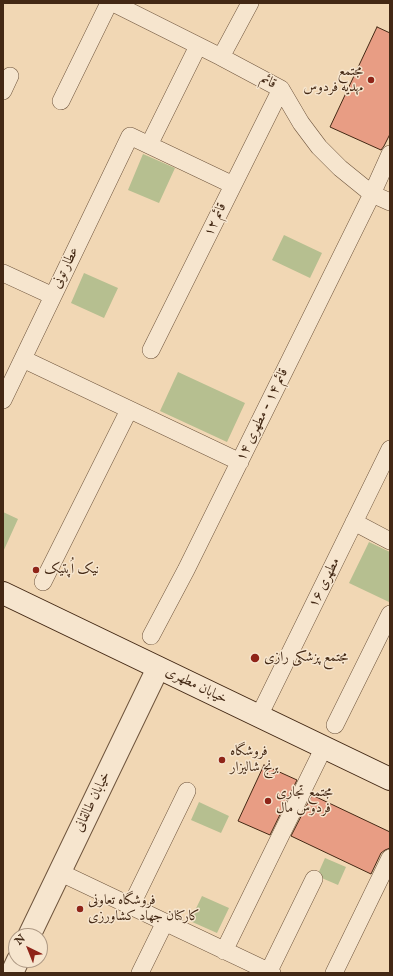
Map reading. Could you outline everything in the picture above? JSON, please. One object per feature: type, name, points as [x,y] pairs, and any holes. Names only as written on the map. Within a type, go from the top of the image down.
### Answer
[{"type":"main road","name":"خیابان مطهری","points":[[3,593],[390,779]]},
{"type":"main road","name":"خیابان طالقانی","points":[[33,928],[158,668]]},
{"type":"street","points":[[61,101],[109,3]]},
{"type":"street","name":"قائم","points":[[112,3],[220,57],[281,90],[301,123],[319,147],[340,168],[372,194],[390,202]]},
{"type":"street","points":[[220,57],[250,3]]},
{"type":"street","points":[[198,46],[149,145],[233,185]]},
{"type":"street","points":[[3,91],[10,76]]},
{"type":"street","name":"قائم ۱۲","points":[[151,350],[281,90]]},
{"type":"street","name":"عطار تونی","points":[[3,400],[130,136],[149,145]]},
{"type":"street","name":"قائم ۱۴ - مطهری ۱۴","points":[[151,636],[240,462],[372,194],[390,154]]},
{"type":"street","points":[[3,273],[53,296]]},
{"type":"street","points":[[23,359],[240,462]]},
{"type":"street","points":[[43,582],[129,410]]},
{"type":"street","name":"مطهری ۱۶","points":[[259,716],[390,449]]},
{"type":"street","points":[[354,522],[390,541]]},
{"type":"street","points":[[335,724],[390,614]]},
{"type":"street","points":[[224,951],[324,747]]},
{"type":"street","points":[[131,906],[187,791]]},
{"type":"street","points":[[334,973],[390,858]]},
{"type":"street","points":[[59,872],[269,973],[314,879]]},
{"type":"street","points":[[140,973],[165,922]]},
{"type":"green space","points":[[143,154],[175,168],[159,203],[128,190]]},
{"type":"green space","points":[[284,235],[322,253],[310,278],[272,260]]},
{"type":"green space","points":[[84,273],[118,288],[104,318],[71,303]]},
{"type":"green space","points":[[178,372],[245,403],[227,442],[160,411]]},
{"type":"green space","points":[[3,512],[18,519],[3,552]]},
{"type":"green space","points":[[369,542],[390,552],[389,602],[349,583]]},
{"type":"green space","points":[[199,802],[229,816],[221,833],[191,820]]},
{"type":"green space","points":[[325,858],[346,867],[338,885],[317,876]]},
{"type":"green space","points":[[202,896],[229,908],[217,933],[190,921]]},
{"type":"building","name":"مجتمع مهدیه فردوس","points":[[377,27],[390,33],[390,134],[381,150],[330,127]]},
{"type":"building","name":"مجتمع تجاری فردوس مال","points":[[264,765],[297,780],[270,835],[238,821]]},
{"type":"building","points":[[312,795],[390,832],[390,848],[381,853],[371,874],[291,836]]},
{"type":"place","name":"مجتمع مهدیه فردوس","points":[[371,80]]},
{"type":"place","name":"نیک اُپتیک","points":[[36,570]]},
{"type":"place","name":"مجتمع پزشکی رازی","points":[[255,658]]},
{"type":"place","name":"فروشگاه برنج شالیزار","points":[[222,760]]},
{"type":"place","name":"مجتمع تجاری فردوس مال","points":[[268,801]]},
{"type":"place","name":"فروشگاه تعاونی کارکنان جهاد کشاورزی","points":[[80,909]]}]
